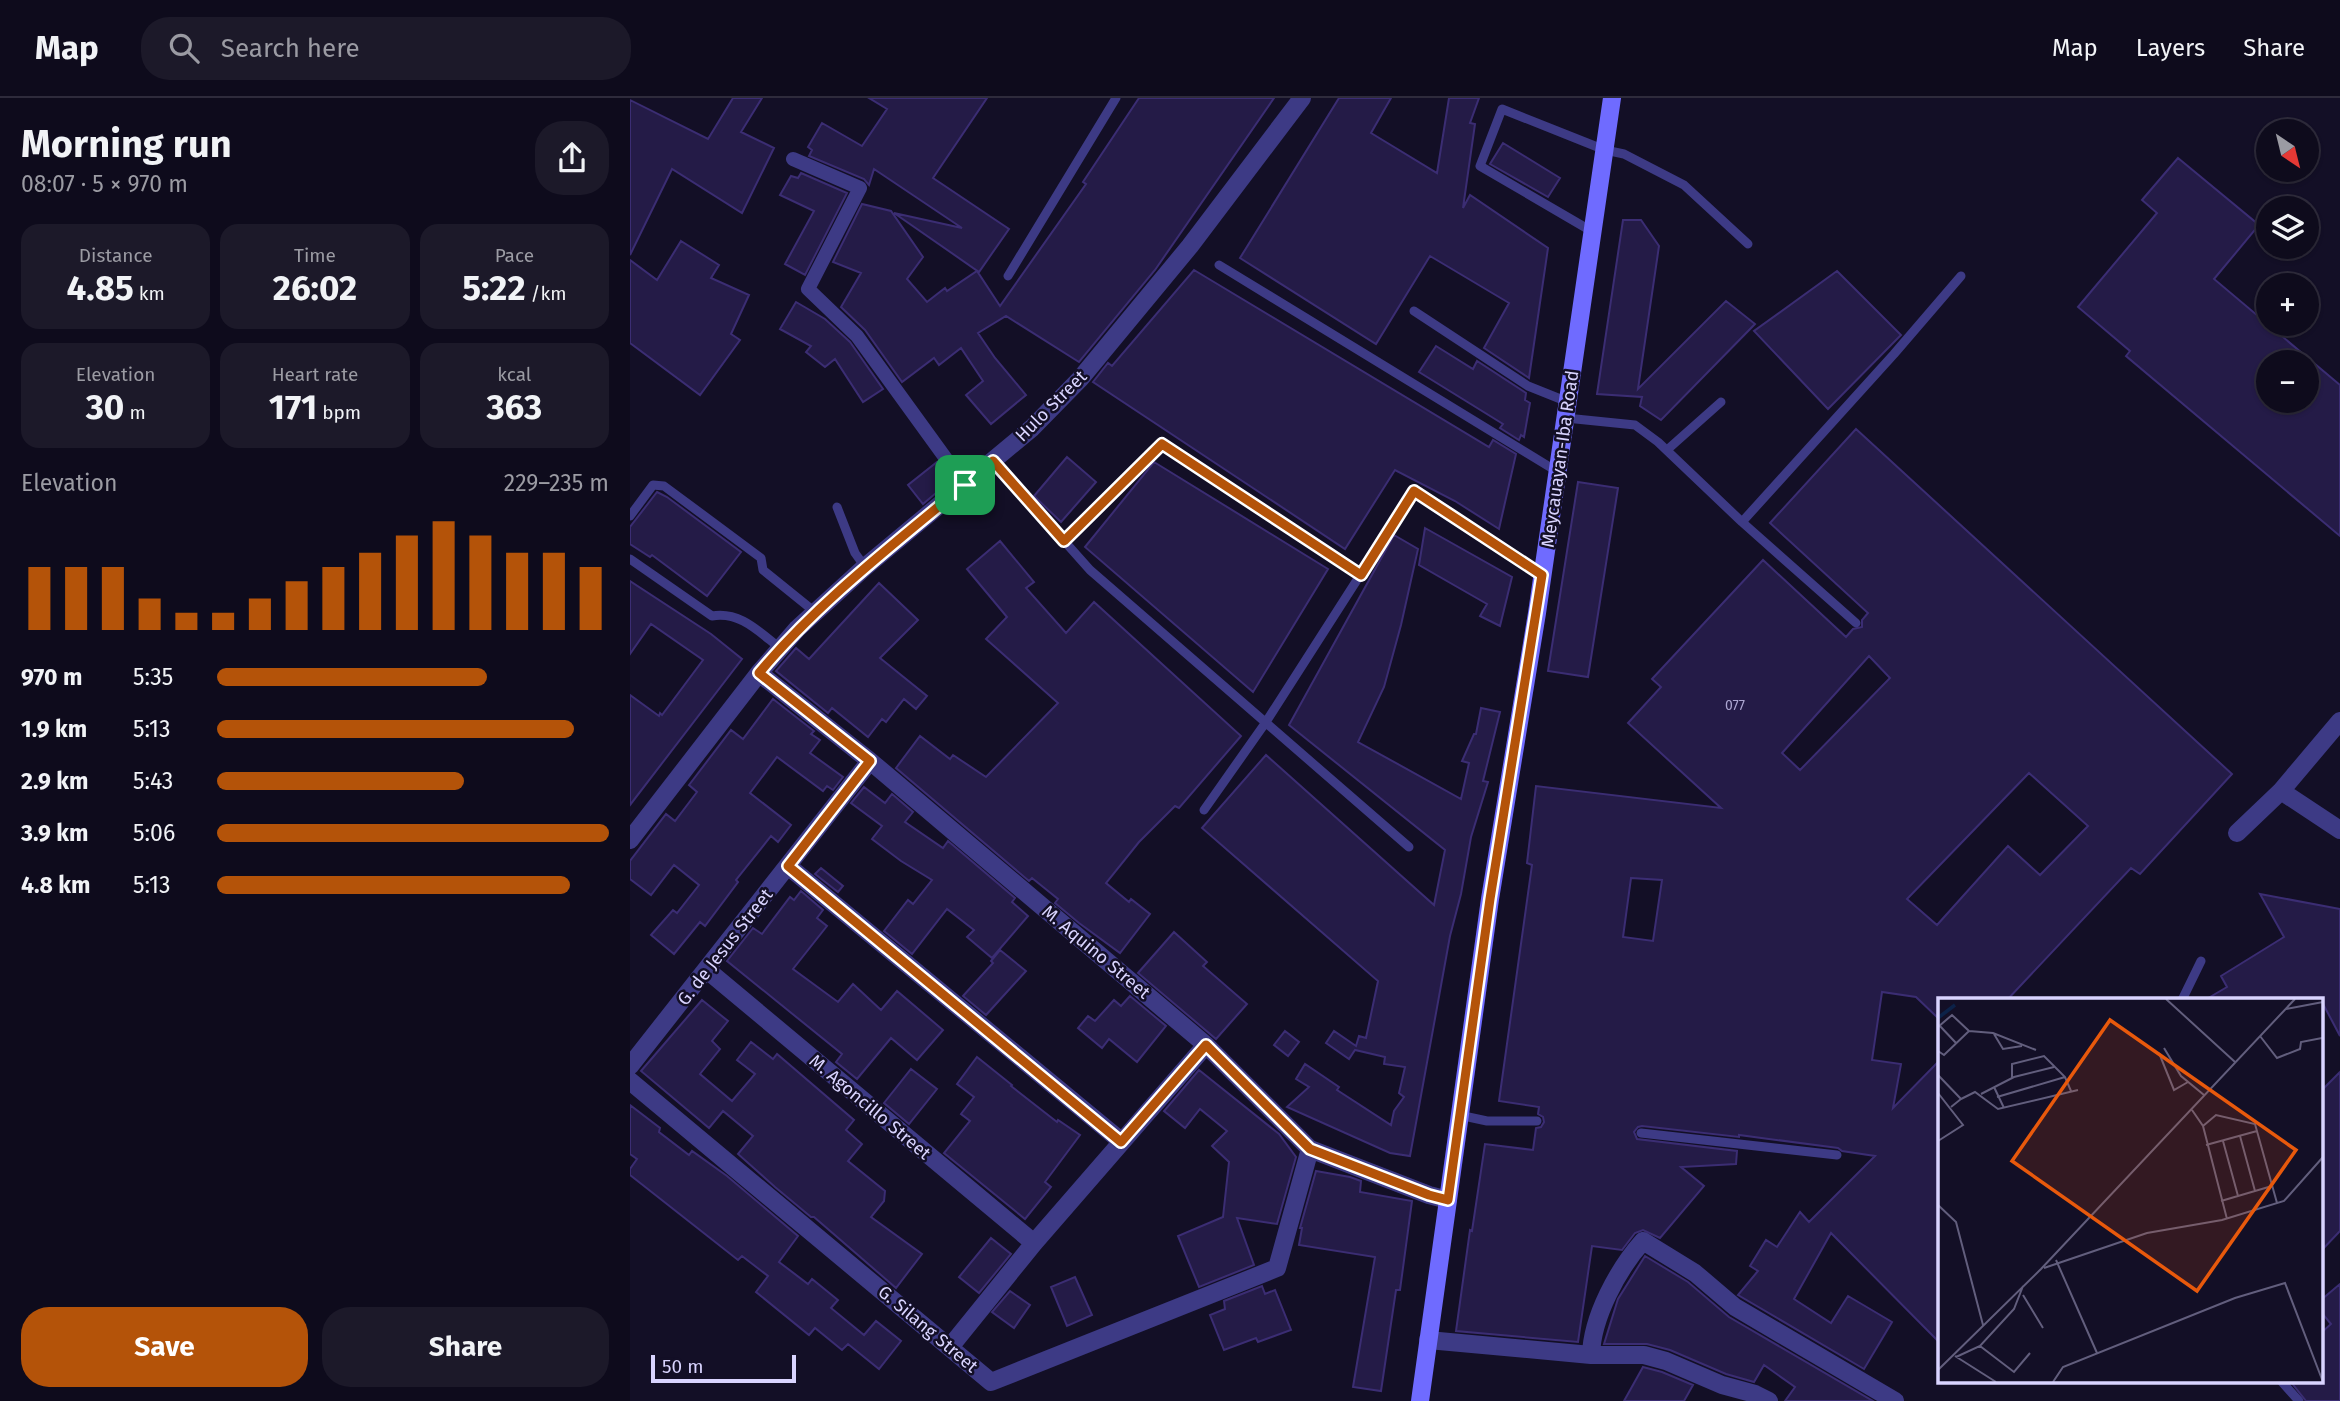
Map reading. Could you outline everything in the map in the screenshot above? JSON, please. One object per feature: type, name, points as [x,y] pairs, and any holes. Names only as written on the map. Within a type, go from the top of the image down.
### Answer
[{"type":"main road","name":"Meycauayan-Iba Road","points":[[1420,1401],[1490,899],[1558,472],[1612,98]]},
{"type":"street","name":"Hulo Street","points":[[630,840],[759,673],[815,612],[1032,428],[1080,379],[1190,246],[1302,98]]},
{"type":"street","points":[[793,159],[860,188],[808,289],[857,337],[965,485]]},
{"type":"street","name":"M. Aquino Street","points":[[759,673],[870,761],[1206,1045],[1310,1149],[1448,1200]]},
{"type":"street","points":[[2237,832],[2281,791],[2340,721]]},
{"type":"street","name":"G. de Jesus Street","points":[[630,1066],[870,761]]},
{"type":"street","points":[[2281,791],[2340,830]]},
{"type":"street","points":[[788,866],[1121,1142]]},
{"type":"street","name":"M. Agoncillo Street","points":[[707,970],[1034,1243]]},
{"type":"street","points":[[950,1348],[1034,1243],[1206,1045]]},
{"type":"street","name":"G. Silang Street","points":[[630,1081],[992,1382],[1277,1268],[1310,1149]]},
{"type":"street","points":[[1591,1355],[1591,1343],[1599,1313],[1632,1254],[1643,1241],[1695,1273],[1735,1307],[1895,1401]]},
{"type":"street","points":[[1428,1340],[1591,1355],[1644,1355],[1769,1401]]},
{"type":"lane","points":[[1008,276],[1116,98]]},
{"type":"lane","points":[[1593,232],[1480,166],[1502,110],[1605,150],[1624,154],[1684,185],[1748,244]]},
{"type":"lane","points":[[1219,265],[1558,472]]},
{"type":"lane","points":[[1742,522],[1961,276]]},
{"type":"lane","points":[[1414,311],[1567,410],[1635,425],[1667,450],[1742,522],[1856,623]]},
{"type":"lane","points":[[1667,450],[1721,402]]},
{"type":"lane","points":[[1064,541],[1162,444],[1361,575]]},
{"type":"lane","points":[[993,461],[1090,570],[1409,847]]},
{"type":"lane","points":[[630,516],[653,485],[664,486],[761,558],[764,570],[815,612]]},
{"type":"lane","points":[[1205,810],[1266,722],[1414,491],[1542,575]]},
{"type":"lane","points":[[837,507],[855,553],[865,567]]},
{"type":"lane","points":[[630,559],[712,616],[736,616],[780,648]]},
{"type":"lane","points":[[2183,998],[2201,961]]},
{"type":"lane","points":[[1459,1115],[1487,1121],[1537,1121]]},
{"type":"lane","points":[[1641,1133],[1837,1156]]},
{"type":"lane","points":[[2284,1384],[2300,1401]]},
{"type":"building","points":[[733,98],[762,98],[741,132],[774,148],[742,213],[672,169],[630,255],[630,100],[708,139]]},
{"type":"building","points":[[869,98],[987,98],[933,178],[1009,229],[979,272],[894,213],[962,228],[874,169],[869,185],[864,179],[809,156],[812,150],[808,147],[822,123],[862,146],[887,109]]},
{"type":"building","points":[[1139,98],[1274,98],[1155,270],[1079,362],[1006,316],[978,333],[1026,395],[991,424],[966,395],[983,381],[961,348],[939,365],[934,358],[902,382],[865,330],[841,307],[861,273],[833,262],[862,204],[891,211],[923,257],[907,279],[927,302],[945,288],[947,291],[977,271],[1000,306],[1086,184],[1083,182]]},
{"type":"building","points":[[1339,98],[1391,98],[1371,133],[1437,173],[1449,98],[1479,98],[1470,123],[1475,124],[1463,208],[1470,195],[1548,248],[1529,378],[1484,348],[1509,303],[1430,256],[1376,344],[1240,258]]},
{"type":"building","points":[[1503,143],[1560,178],[1548,197],[1490,164]]},
{"type":"building","points":[[2178,158],[2256,223],[2256,229],[2214,279],[2256,314],[2256,336],[2282,336],[2298,350],[2256,350],[2256,413],[2319,413],[2319,367],[2340,385],[2340,536],[2126,356],[2130,351],[2078,307],[2157,213],[2142,200]]},
{"type":"building","points":[[801,173],[847,193],[805,275],[785,264],[814,211],[780,195],[791,176],[798,178]]},
{"type":"building","points":[[1623,220],[1641,220],[1659,246],[1638,389],[1726,301],[1755,324],[1661,420],[1640,406],[1642,397],[1597,394]]},
{"type":"building","points":[[681,241],[719,265],[711,278],[749,295],[731,334],[740,340],[700,395],[630,343],[630,260],[657,280]]},
{"type":"building","points":[[1194,270],[1489,447],[1493,440],[1516,454],[1499,529],[1455,501],[1395,470],[1345,549],[1093,382],[1108,363],[1112,366]]},
{"type":"building","points":[[1837,271],[1901,335],[1828,409],[1754,331]]},
{"type":"building","points":[[796,302],[825,319],[850,342],[883,389],[863,402],[835,359],[825,367],[806,352],[811,346],[780,329]]},
{"type":"building","points":[[1436,346],[1473,369],[1477,361],[1526,393],[1525,400],[1530,403],[1524,437],[1521,435],[1519,440],[1500,428],[1503,424],[1419,372]]},
{"type":"building","points":[[1856,429],[2232,774],[2140,874],[2131,868],[2009,998],[1938,998],[1938,1018],[1916,997],[1882,992],[1872,1060],[1901,1064],[1893,1108],[1938,1062],[1938,1341],[1831,1233],[1794,1299],[1831,1323],[1848,1296],[1892,1322],[1864,1369],[1738,1295],[1758,1271],[1750,1266],[1766,1240],[1777,1247],[1800,1212],[1809,1222],[1875,1156],[1838,1148],[1739,1135],[1642,1126],[1634,1132],[1637,1139],[1737,1151],[1736,1164],[1681,1167],[1704,1186],[1660,1238],[1643,1230],[1635,1233],[1622,1250],[1592,1246],[1578,1342],[1456,1331],[1485,1144],[1533,1150],[1536,1128],[1541,1127],[1544,1122],[1543,1117],[1538,1114],[1539,1107],[1499,1101],[1532,865],[1527,863],[1536,786],[1721,808],[1628,723],[1661,687],[1652,679],[1763,560],[1846,637],[1853,629],[1862,627],[1862,620],[1868,613],[1770,523]],"holes":[[[1869,656],[1890,678],[1800,770],[1782,753]],[[2029,773],[2088,826],[2040,875],[2008,846],[1937,925],[1907,899]],[[1631,878],[1662,880],[1653,941],[1623,937]]]},
{"type":"building","points":[[1067,457],[1096,482],[1061,522],[1034,496]]},
{"type":"building","points":[[937,462],[950,481],[923,504],[908,485]]},
{"type":"building","points":[[1154,462],[1328,569],[1253,692],[1085,547]]},
{"type":"building","points":[[1578,482],[1618,488],[1588,677],[1548,671]]},
{"type":"building","points":[[657,492],[741,552],[707,596],[652,555],[650,557],[630,544],[630,527]]},
{"type":"building","points":[[1425,528],[1512,577],[1500,626],[1480,616],[1487,604],[1419,565]]},
{"type":"building","points":[[1394,535],[1418,549],[1384,687],[1358,742],[1461,799],[1469,763],[1462,761],[1476,734],[1481,708],[1500,712],[1483,781],[1488,782],[1471,837],[1450,936],[1410,1156],[1390,1153],[1287,1107],[1309,1087],[1296,1079],[1305,1064],[1339,1087],[1337,1090],[1391,1125],[1394,1111],[1404,1097],[1399,1093],[1405,1067],[1384,1064],[1385,1057],[1355,1050],[1349,1059],[1326,1043],[1334,1031],[1356,1046],[1359,1036],[1366,1038],[1378,981],[1202,828],[1266,755],[1434,905],[1445,850],[1289,725]]},
{"type":"building","points":[[1000,541],[1034,582],[1026,588],[1066,633],[1094,602],[1241,736],[1179,808],[1175,806],[1139,842],[1106,883],[1129,902],[1131,899],[1150,914],[1120,953],[1079,923],[1055,903],[1058,899],[1032,878],[1029,881],[896,768],[920,736],[950,759],[953,755],[986,777],[1058,703],[986,639],[1007,617],[967,569]]},
{"type":"building","points":[[630,581],[711,634],[742,659],[630,805],[630,695],[659,716],[660,713],[662,715],[703,660],[651,624],[630,654]]},
{"type":"building","points":[[879,583],[918,620],[880,658],[927,696],[916,709],[904,699],[886,722],[882,719],[868,737],[832,708],[828,713],[776,671],[796,648],[809,659]]},
{"type":"building","points":[[773,699],[814,731],[811,734],[820,740],[810,753],[843,777],[833,790],[827,786],[823,791],[777,757],[750,793],[791,825],[778,842],[771,836],[736,880],[738,882],[705,926],[700,922],[674,954],[651,935],[673,910],[677,913],[699,885],[674,865],[651,895],[630,879],[630,861],[666,814],[675,821],[697,792],[689,785],[731,730],[743,739]]},
{"type":"building","points":[[864,787],[885,803],[892,794],[913,812],[905,822],[943,848],[948,841],[1015,898],[1012,902],[1028,916],[992,958],[967,937],[974,930],[947,909],[912,954],[884,931],[908,900],[913,904],[932,880],[872,839],[882,826],[851,803]]},
{"type":"building","points":[[821,868],[843,886],[838,892],[815,874]]},
{"type":"building","points":[[801,891],[823,910],[817,918],[827,926],[793,969],[838,1002],[853,984],[881,1010],[897,991],[943,1030],[917,1060],[891,1038],[857,1079],[836,1062],[842,1054],[727,961],[753,928],[762,934],[790,897],[794,900]]},
{"type":"building","points":[[2260,894],[2340,909],[2340,1036],[2322,998],[2208,998],[2227,987],[2221,976],[2284,937]]},
{"type":"building","points":[[1174,932],[1207,962],[1203,966],[1247,1004],[1216,1039],[1138,973]]},
{"type":"building","points":[[1000,950],[1026,971],[986,1015],[963,996],[993,963],[991,961]]},
{"type":"building","points":[[1130,996],[1166,1026],[1137,1062],[1109,1039],[1102,1048],[1078,1028],[1088,1016],[1095,1021],[1114,1000],[1121,1006]]},
{"type":"building","points":[[702,1000],[728,1021],[712,1041],[720,1049],[700,1074],[732,1101],[755,1074],[737,1060],[751,1042],[773,1059],[777,1054],[854,1120],[846,1130],[862,1144],[848,1161],[885,1191],[884,1201],[871,1217],[922,1254],[896,1288],[738,1154],[753,1136],[723,1111],[709,1128],[641,1071]]},
{"type":"building","points":[[1285,1031],[1299,1042],[1288,1056],[1274,1045]]},
{"type":"building","points":[[977,1057],[1057,1122],[1058,1120],[1080,1135],[1045,1182],[1051,1187],[1025,1219],[944,1153],[970,1121],[961,1114],[974,1097],[957,1084]]},
{"type":"building","points":[[911,1069],[937,1089],[909,1124],[884,1103]]},
{"type":"building","points":[[1199,1070],[1279,1134],[1296,1157],[1277,1224],[1237,1218],[1254,1265],[1199,1287],[1178,1236],[1223,1217],[1229,1162],[1212,1146],[1227,1131],[1200,1109],[1185,1128],[1164,1111]]},
{"type":"building","points":[[2340,1072],[2340,1231],[2322,1250],[2322,1090]]},
{"type":"building","points":[[630,1105],[689,1155],[692,1151],[727,1176],[798,1236],[779,1262],[808,1284],[812,1279],[838,1300],[831,1308],[864,1335],[876,1321],[901,1341],[879,1369],[848,1344],[842,1350],[815,1328],[809,1335],[756,1292],[768,1276],[742,1256],[738,1260],[630,1175],[630,1169],[637,1159],[630,1154]]},
{"type":"building","points":[[1316,1171],[1361,1181],[1360,1192],[1412,1201],[1400,1290],[1396,1290],[1381,1391],[1353,1387],[1375,1257],[1299,1245],[1300,1228]]},
{"type":"building","points":[[991,1238],[1011,1254],[979,1293],[959,1277]]},
{"type":"building","points":[[1645,1256],[1688,1282],[1729,1317],[1873,1401],[1785,1401],[1795,1387],[1764,1365],[1754,1382],[1647,1344],[1604,1344],[1618,1299]]},
{"type":"building","points":[[1075,1277],[1092,1315],[1067,1326],[1051,1287]]},
{"type":"building","points":[[2340,1284],[2340,1401],[2306,1401],[2293,1384],[2322,1384],[2322,1332],[2331,1324],[2322,1313],[2322,1299]]},
{"type":"building","points":[[1262,1286],[1265,1294],[1275,1290],[1291,1330],[1258,1342],[1256,1338],[1224,1350],[1210,1315],[1225,1309],[1224,1301]]},
{"type":"building","points":[[1010,1291],[1030,1305],[1014,1328],[992,1312]]},
{"type":"building","points":[[1643,1367],[1693,1385],[1684,1401],[1624,1401]]},
{"type":"route","points":[[1162,444],[1361,575],[1414,491],[1542,575],[1490,899],[1448,1200],[1310,1149],[1206,1045],[1121,1142],[788,866],[870,761],[759,673],[815,612],[965,485],[993,461],[1064,541],[1162,444]]}]
